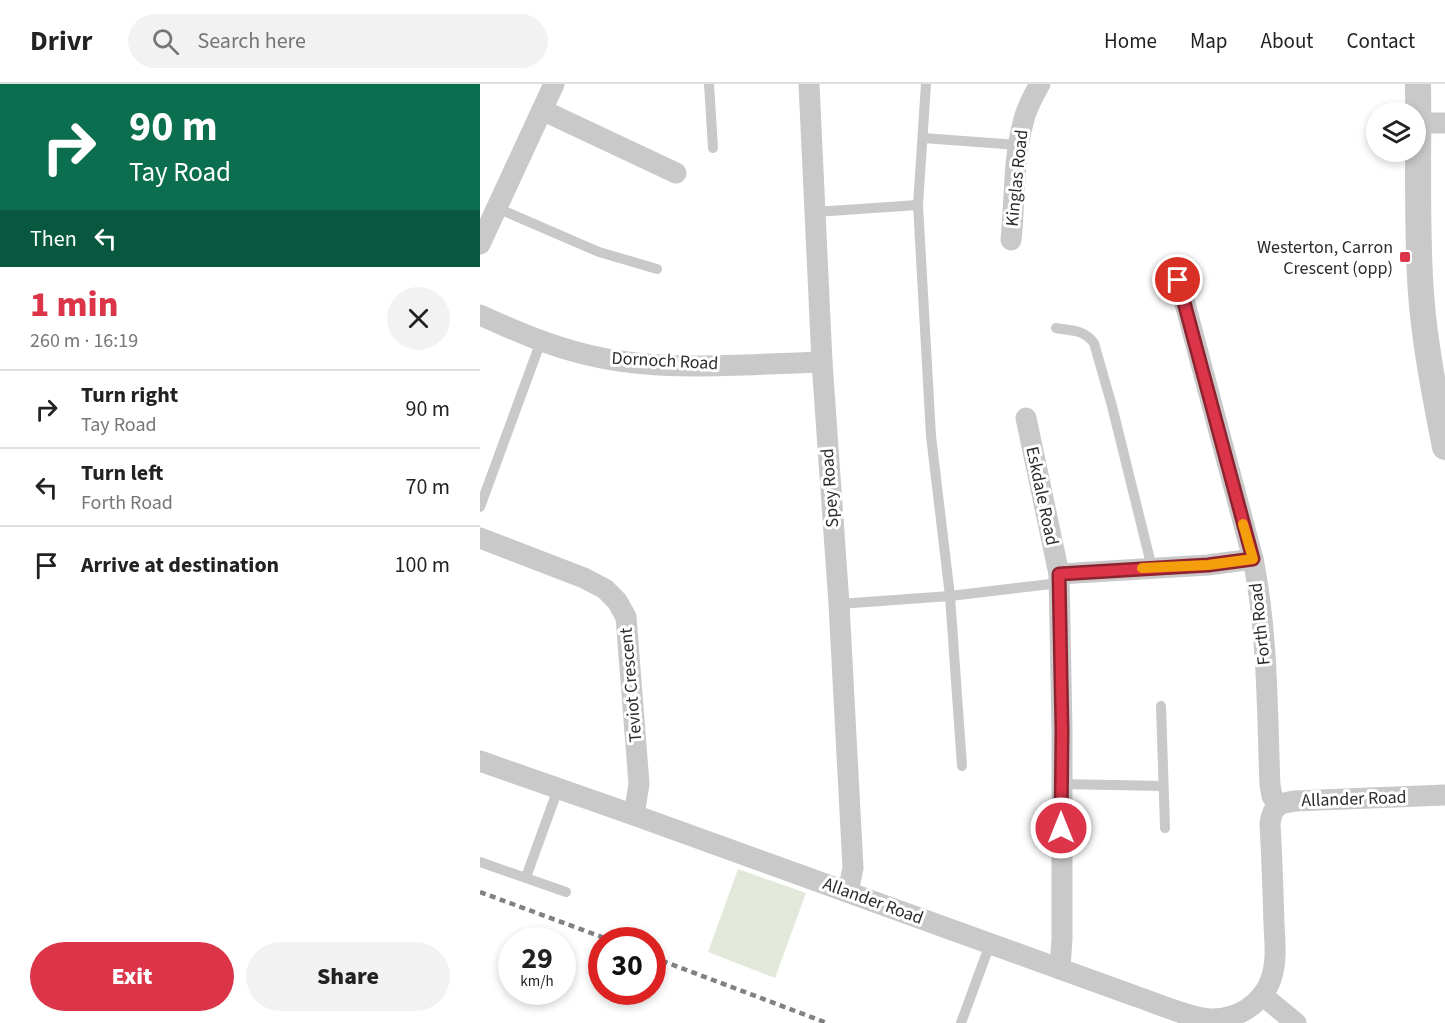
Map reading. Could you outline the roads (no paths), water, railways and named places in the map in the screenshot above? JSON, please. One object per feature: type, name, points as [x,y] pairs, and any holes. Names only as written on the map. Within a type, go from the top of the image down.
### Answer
[{"type":"street","points":[[480,244],[554,84]]},
{"type":"street","name":"Spey Road","points":[[809,84],[822,362],[854,868],[848,892]]},
{"type":"street","name":"Kinglas Road","points":[[1011,240],[1018,146],[1023,121],[1040,84]]},
{"type":"street","points":[[1418,84],[1418,102]]},
{"type":"street","points":[[542,110],[676,173]]},
{"type":"street","points":[[1426,123],[1445,123]]},
{"type":"street","points":[[1419,162],[1421,296],[1427,353],[1445,447]]},
{"type":"street","name":"Forth Road","points":[[1176,270],[1253,559],[1259,592],[1264,651],[1270,785],[1272,796],[1278,805]]},
{"type":"street","name":"Dornoch Road","points":[[480,315],[541,341],[589,355],[639,363],[684,366],[822,362]]},
{"type":"street","name":"Eskdale Road","points":[[1026,418],[1059,579],[1062,938],[1060,969]]},
{"type":"street","name":"Teviot Crescent","points":[[480,538],[584,578],[604,590],[616,601],[626,617],[639,784],[634,815]]},
{"type":"street","points":[[1059,579],[1253,559]]},
{"type":"street","name":"Allander Road","points":[[480,761],[1060,969],[1195,1016],[1208,1018],[1233,1016],[1255,1004],[1271,978],[1275,956],[1270,824],[1273,810],[1278,805],[1295,801],[1445,795]]},
{"type":"street","points":[[1262,995],[1296,1023]]},
{"type":"lane","points":[[709,84],[713,148]]},
{"type":"lane","points":[[926,84],[918,205],[931,436],[950,596],[962,766]]},
{"type":"lane","points":[[923,138],[1018,146]]},
{"type":"lane","points":[[815,212],[918,205]]},
{"type":"lane","points":[[497,208],[599,252],[657,269]]},
{"type":"lane","points":[[1056,328],[1082,332],[1095,343],[1152,568]]},
{"type":"lane","points":[[480,507],[541,341]]},
{"type":"lane","points":[[838,604],[950,596],[1059,579]]},
{"type":"lane","points":[[1161,706],[1165,828]]},
{"type":"lane","points":[[1061,784],[1162,786]]},
{"type":"lane","points":[[526,877],[558,789]]},
{"type":"lane","points":[[480,862],[566,892]]},
{"type":"lane","points":[[961,1023],[990,944]]},
{"type":"railway","points":[[480,892],[588,932]]},
{"type":"railway","points":[[666,962],[827,1023]]},
{"type":"place","name":"Westerton, Carron Crescent (opp)","points":[[1405,257]]}]
